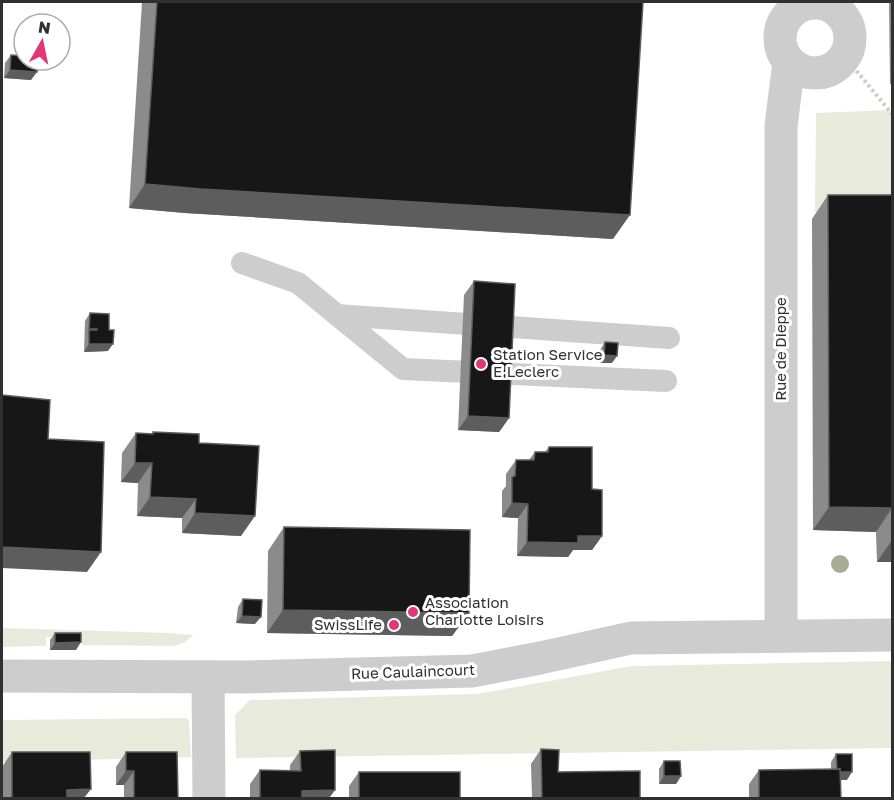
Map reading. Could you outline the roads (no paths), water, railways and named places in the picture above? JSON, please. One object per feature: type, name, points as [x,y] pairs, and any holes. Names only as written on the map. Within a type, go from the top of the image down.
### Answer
[{"type":"street","name":"Rue de Dieppe","points":[[826,3],[843,16],[850,36],[849,47],[845,57],[838,65],[828,71],[807,73],[797,69],[782,52],[779,41],[780,30],[792,10],[803,4],[826,3]]},
{"type":"street","name":"Rue de Dieppe","points":[[781,636],[781,126],[789,62]]},
{"type":"street","name":"Rue Caulaincourt","points":[[2,676],[208,677],[472,671],[632,638],[892,635]]},
{"type":"street","points":[[208,677],[209,798]]},
{"type":"lane","points":[[242,263],[298,283],[403,369],[666,381]]},
{"type":"lane","points":[[337,315],[669,338]]},
{"type":"place","name":"Station Service E.Leclerc","points":[[481,364]]},
{"type":"place","name":"Association Charlotte Loisirs","points":[[413,612]]},
{"type":"place","name":"SwissLife","points":[[394,625]]}]
